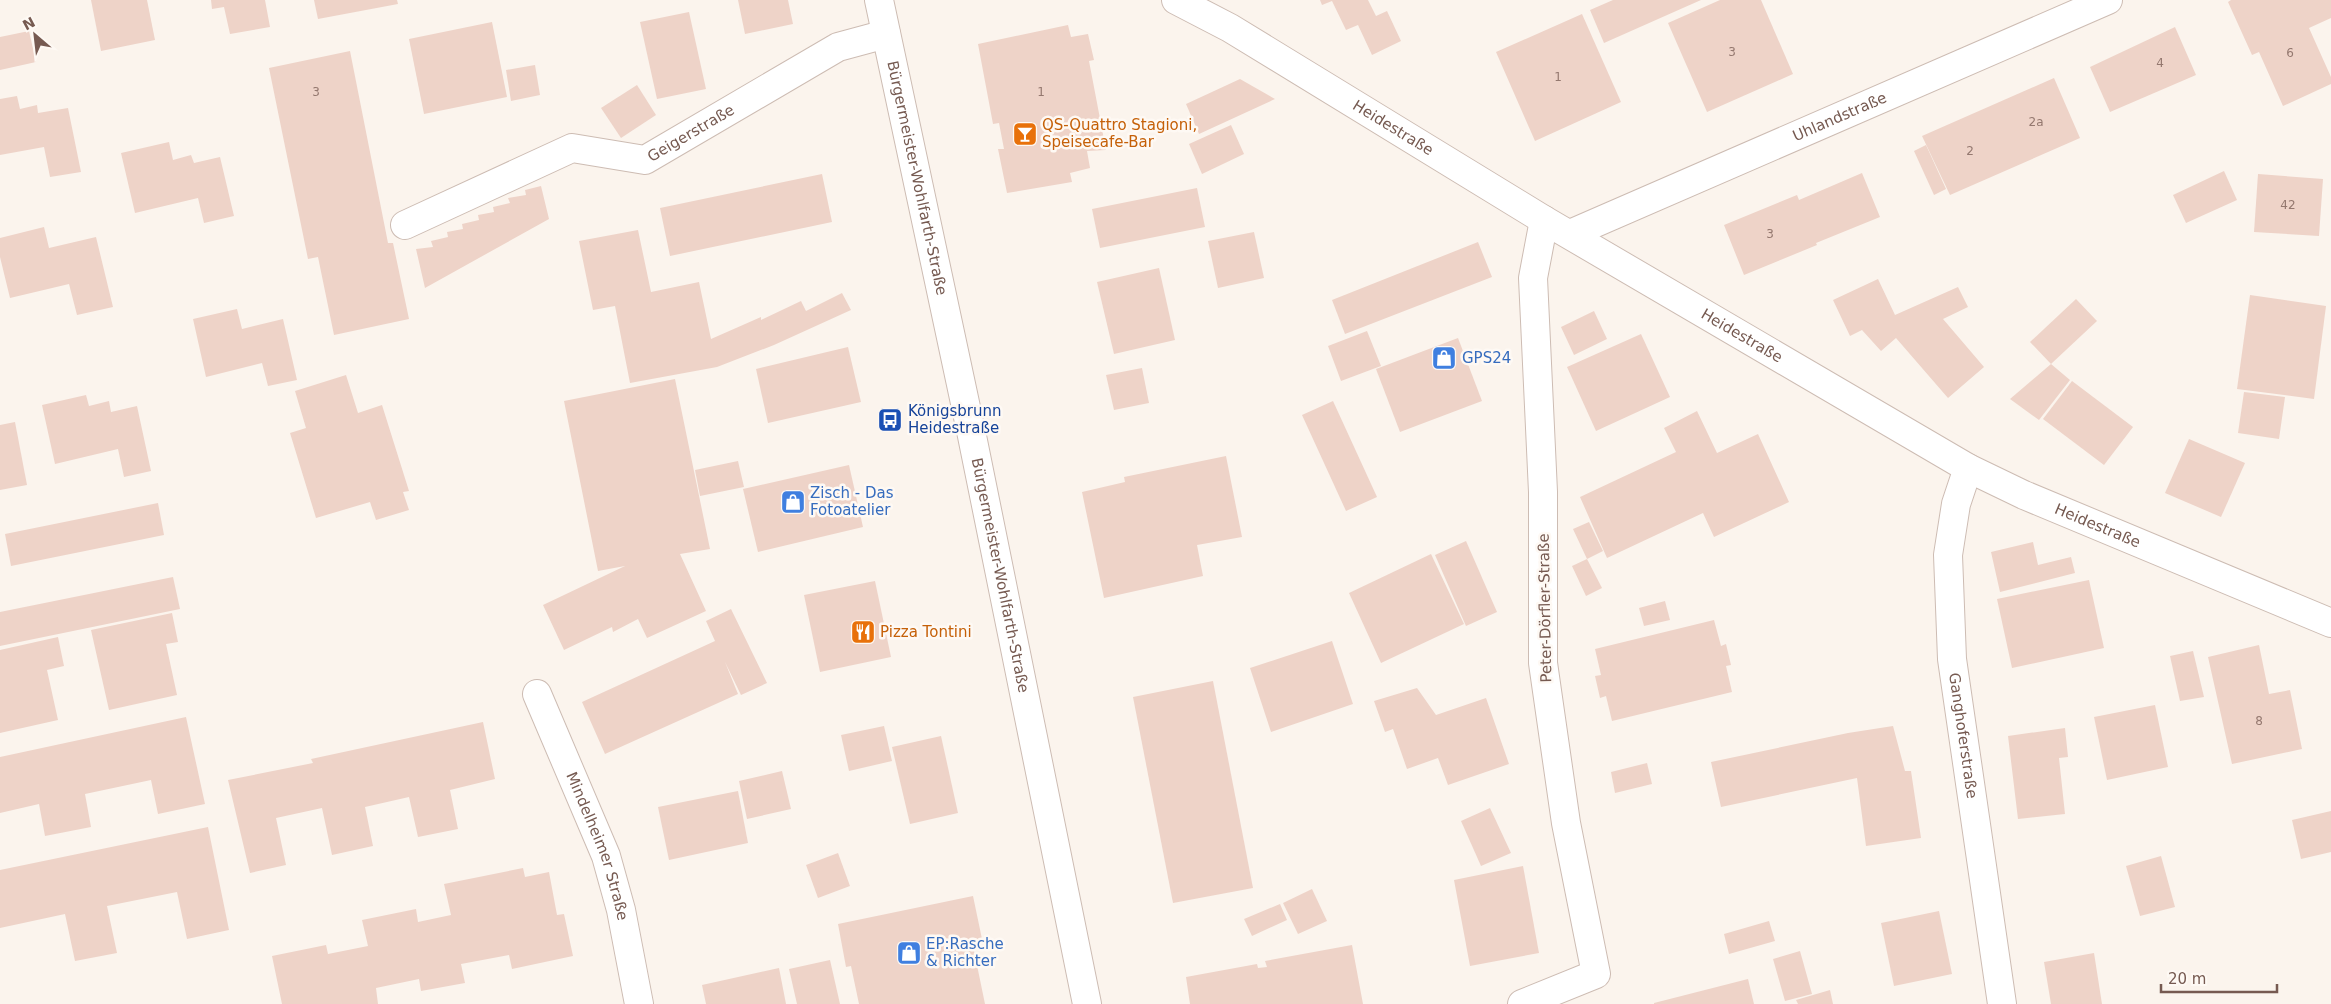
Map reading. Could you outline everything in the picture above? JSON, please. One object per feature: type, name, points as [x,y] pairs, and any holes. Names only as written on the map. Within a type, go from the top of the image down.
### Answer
[{"type":"street","name":"Bürgermeister-Wohlfarth-Straße","points":[[879,0],[973,440],[1087,1004]]},
{"type":"street","name":"Heidestraße","points":[[1176,0],[1230,28],[1544,220],[1968,468],[2024,495],[2331,624]]},
{"type":"street","name":"Uhlandstraße","points":[[1570,234],[2108,0]]},
{"type":"street","name":"Geigerstraße","points":[[405,225],[572,148],[645,160],[838,47],[886,34]]},
{"type":"street","name":"Peter-Dörfler-Straße","points":[[1522,1004],[1596,974],[1566,823],[1543,663],[1543,492],[1533,278],[1544,220]]},
{"type":"street","name":"Ganghoferstraße","points":[[1968,468],[1956,504],[1948,555],[1952,659],[2002,1004]]},
{"type":"street","name":"Mindelheimer Straße","points":[[537,694],[606,856],[621,910],[639,1004]]},
{"type":"building","points":[[91,0],[147,0],[155,40],[101,51]]},
{"type":"building","points":[[211,0],[265,0],[270,27],[230,34],[224,7],[212,9]]},
{"type":"building","points":[[314,0],[397,0],[398,4],[318,19]]},
{"type":"building","points":[[738,0],[788,0],[793,24],[745,34]]},
{"type":"building","points":[[1320,0],[1368,0],[1376,16],[1387,11],[1401,41],[1372,55],[1358,25],[1346,30],[1332,1],[1322,5]]},
{"type":"building","points":[[1613,0],[1701,0],[1604,43],[1590,10]]},
{"type":"building","points":[[1720,0],[1761,0],[1793,74],[1707,112],[1668,23]]},
{"type":"building","points":[[2231,0],[2331,0],[2331,18],[2309,28],[2331,77],[2331,84],[2283,106],[2259,52],[2252,55],[2228,2]]},
{"type":"building","points":[[689,12],[706,89],[657,99],[640,22]]},
{"type":"building","points":[[1582,14],[1621,102],[1535,141],[1496,52]]},
{"type":"building","points":[[492,22],[507,97],[424,114],[409,39]]},
{"type":"building","points":[[1068,25],[1071,37],[1088,34],[1094,60],[1089,61],[1106,150],[1087,151],[1090,168],[1070,173],[1072,182],[1007,193],[998,149],[1004,149],[999,123],[993,124],[978,44]]},
{"type":"building","points":[[2175,27],[2196,75],[2110,112],[2090,67]]},
{"type":"building","points":[[29,31],[36,62],[0,70],[0,37]]},
{"type":"building","points":[[350,51],[388,243],[393,243],[409,319],[334,335],[318,257],[308,259],[269,68]]},
{"type":"building","points":[[535,65],[540,95],[511,101],[506,70]]},
{"type":"building","points":[[2054,78],[2080,138],[1950,195],[1922,136]]},
{"type":"building","points":[[1240,79],[1275,99],[1199,134],[1186,104]]},
{"type":"building","points":[[637,85],[656,115],[621,138],[601,108]]},
{"type":"building","points":[[17,96],[20,109],[37,105],[38,113],[68,108],[81,172],[50,177],[44,147],[0,155],[0,99]]},
{"type":"building","points":[[1231,125],[1244,154],[1202,174],[1189,144]]},
{"type":"building","points":[[169,142],[173,160],[191,155],[194,163],[220,157],[234,216],[204,223],[198,198],[135,213],[121,153]]},
{"type":"building","points":[[1926,145],[1946,189],[1934,195],[1914,151]]},
{"type":"building","points":[[2224,171],[2237,200],[2186,223],[2173,195]]},
{"type":"building","points":[[1862,173],[1880,217],[1744,275],[1724,225],[1797,195],[1799,200]]},
{"type":"building","points":[[822,174],[832,222],[670,256],[660,208]]},
{"type":"building","points":[[2258,174],[2323,179],[2319,236],[2254,232]]},
{"type":"building","points":[[541,186],[549,219],[425,288],[416,249],[433,247],[431,241],[448,237],[447,232],[463,229],[462,224],[479,220],[478,215],[494,212],[493,207],[510,203],[508,198],[526,195],[525,190]]},
{"type":"building","points":[[1197,188],[1205,227],[1100,248],[1092,209]]},
{"type":"building","points":[[44,227],[49,248],[96,237],[113,307],[77,315],[69,284],[10,298],[0,257],[0,238]]},
{"type":"building","points":[[638,230],[651,292],[699,282],[711,339],[761,317],[761,320],[801,301],[806,311],[842,293],[851,310],[774,345],[717,367],[630,383],[615,306],[593,310],[579,241]]},
{"type":"building","points":[[1254,232],[1264,278],[1218,288],[1208,241]]},
{"type":"building","points":[[1478,242],[1492,277],[1345,334],[1332,300]]},
{"type":"building","points":[[1159,268],[1175,340],[1114,354],[1097,282]]},
{"type":"building","points":[[1878,279],[1895,315],[1958,287],[1968,307],[1943,319],[1984,367],[1948,398],[1896,338],[1881,351],[1862,330],[1850,336],[1833,300]]},
{"type":"building","points":[[2250,295],[2326,306],[2314,399],[2237,389]]},
{"type":"building","points":[[2076,299],[2097,321],[2051,364],[2030,342]]},
{"type":"building","points":[[237,309],[242,329],[283,319],[297,380],[268,386],[262,363],[206,377],[193,319]]},
{"type":"building","points":[[1594,311],[1607,339],[1574,355],[1561,327]]},
{"type":"building","points":[[1367,331],[1381,366],[1341,381],[1328,346]]},
{"type":"building","points":[[1641,334],[1670,397],[1596,431],[1567,367]]},
{"type":"building","points":[[1458,338],[1482,401],[1400,432],[1376,369]]},
{"type":"building","points":[[848,347],[861,402],[768,423],[756,369]]},
{"type":"building","points":[[2051,364],[2070,380],[2039,420],[2010,399]]},
{"type":"building","points":[[1142,368],[1149,403],[1114,410],[1106,375]]},
{"type":"building","points":[[346,375],[358,413],[382,405],[409,491],[403,492],[409,510],[376,520],[370,502],[316,518],[290,433],[306,428],[295,391]]},
{"type":"building","points":[[675,379],[710,549],[680,554],[706,611],[647,638],[638,619],[613,632],[612,627],[564,650],[543,605],[625,566],[598,571],[564,401]]},
{"type":"building","points":[[2072,381],[2133,427],[2104,465],[2043,419]]},
{"type":"building","points":[[2244,392],[2285,397],[2279,439],[2238,433]]},
{"type":"building","points":[[86,395],[89,406],[109,401],[111,412],[137,406],[151,471],[124,477],[118,449],[55,464],[42,405]]},
{"type":"building","points":[[1333,401],[1377,497],[1346,511],[1302,415]]},
{"type":"building","points":[[1697,411],[1717,453],[1758,434],[1789,502],[1714,537],[1703,513],[1607,558],[1580,497],[1676,452],[1664,428]]},
{"type":"building","points":[[15,422],[27,485],[0,490],[0,425]]},
{"type":"building","points":[[2189,439],[2245,463],[2221,517],[2165,493]]},
{"type":"building","points":[[1226,456],[1242,537],[1197,545],[1203,576],[1104,598],[1082,492],[1125,482],[1124,477]]},
{"type":"building","points":[[738,461],[744,487],[700,496],[695,470]]},
{"type":"building","points":[[849,465],[863,527],[758,552],[743,489]]},
{"type":"building","points":[[158,503],[164,535],[11,566],[5,534]]},
{"type":"building","points":[[1589,522],[1603,551],[1587,559],[1573,529]]},
{"type":"building","points":[[1466,541],[1497,612],[1466,626],[1435,555]]},
{"type":"building","points":[[2033,542],[2038,565],[2071,557],[2075,573],[2000,592],[1991,552]]},
{"type":"building","points":[[1431,554],[1464,624],[1381,663],[1349,593]]},
{"type":"building","points":[[1587,559],[1602,588],[1586,596],[1572,566]]},
{"type":"building","points":[[173,577],[180,609],[0,646],[0,612]]},
{"type":"building","points":[[2089,580],[2104,648],[2012,668],[1997,599]]},
{"type":"building","points":[[875,581],[891,657],[820,672],[804,595]]},
{"type":"building","points":[[1665,601],[1670,620],[1644,626],[1639,608]]},
{"type":"building","points":[[731,609],[767,683],[741,695],[725,662],[738,694],[605,754],[582,702],[715,641],[706,621]]},
{"type":"building","points":[[172,613],[178,642],[166,644],[177,695],[109,710],[91,630]]},
{"type":"building","points":[[1714,620],[1721,646],[1726,644],[1731,665],[1726,666],[1732,692],[1612,721],[1606,696],[1600,698],[1595,676],[1601,675],[1595,649]]},
{"type":"building","points":[[58,637],[64,666],[47,670],[58,720],[0,733],[0,650]]},
{"type":"building","points":[[1332,641],[1353,704],[1271,732],[1250,668]]},
{"type":"building","points":[[2259,645],[2269,694],[2290,690],[2302,749],[2232,764],[2208,657]]},
{"type":"building","points":[[2193,651],[2204,697],[2180,701],[2170,656]]},
{"type":"building","points":[[1213,681],[1253,888],[1173,903],[1133,697]]},
{"type":"building","points":[[1417,688],[1436,715],[1486,698],[1509,764],[1448,785],[1438,758],[1407,769],[1393,729],[1385,732],[1374,701]]},
{"type":"building","points":[[2155,705],[2168,767],[2107,780],[2094,717]]},
{"type":"building","points":[[186,717],[205,804],[158,814],[151,780],[85,794],[91,827],[45,836],[39,804],[0,813],[0,757]]},
{"type":"building","points":[[483,722],[495,779],[450,790],[458,829],[418,837],[409,797],[365,807],[373,846],[332,855],[322,808],[276,818],[286,865],[250,873],[228,780],[313,763],[311,759]]},
{"type":"building","points":[[884,726],[892,761],[849,771],[841,735]]},
{"type":"building","points":[[1893,726],[1905,771],[1911,771],[1921,838],[1866,846],[1857,778],[1721,807],[1711,762],[1848,733]]},
{"type":"building","points":[[2065,728],[2068,757],[2059,758],[2065,814],[2018,819],[2008,736]]},
{"type":"building","points":[[941,736],[958,813],[910,824],[892,747]]},
{"type":"building","points":[[1647,763],[1652,784],[1615,793],[1611,772]]},
{"type":"building","points":[[782,771],[791,809],[747,819],[739,781]]},
{"type":"building","points":[[738,791],[748,843],[669,860],[658,807]]},
{"type":"building","points":[[1490,808],[1511,853],[1481,866],[1461,821]]},
{"type":"building","points":[[2331,811],[2331,852],[2301,859],[2292,820]]},
{"type":"building","points":[[208,827],[229,930],[187,939],[177,892],[107,906],[117,953],[75,961],[65,914],[0,928],[0,870]]},
{"type":"building","points":[[838,853],[850,886],[818,898],[806,865]]},
{"type":"building","points":[[2161,856],[2175,907],[2140,916],[2126,866]]},
{"type":"building","points":[[1523,866],[1539,953],[1470,966],[1454,880]]},
{"type":"building","points":[[523,868],[525,877],[549,872],[557,915],[564,914],[573,956],[512,969],[509,955],[461,964],[465,983],[421,991],[419,979],[376,988],[378,1004],[282,1004],[272,956],[326,945],[328,954],[368,946],[362,920],[416,909],[418,922],[451,915],[444,884]]},
{"type":"building","points":[[1312,889],[1327,921],[1298,934],[1283,903]]},
{"type":"building","name":"EP:Rasche & Richter","points":[[973,896],[982,939],[972,941],[985,1004],[859,1004],[851,966],[846,967],[838,924]]},
{"type":"building","points":[[1280,904],[1287,920],[1252,936],[1244,919]]},
{"type":"building","points":[[1939,911],[1952,974],[1894,986],[1881,923]]},
{"type":"building","points":[[1769,921],[1775,941],[1729,954],[1724,934]]},
{"type":"building","points":[[1352,945],[1363,1004],[1190,1004],[1186,977],[1257,964],[1258,968],[1267,967],[1265,961]]},
{"type":"building","points":[[1800,951],[1812,994],[1785,1001],[1773,959]]},
{"type":"building","points":[[2094,953],[2102,1004],[2051,1004],[2044,962]]},
{"type":"building","points":[[830,960],[840,1004],[797,1004],[789,969]]},
{"type":"building","points":[[779,968],[786,1004],[706,1004],[702,985]]},
{"type":"building","points":[[1748,979],[1754,1004],[1654,1004],[1654,1003]]},
{"type":"building","points":[[1830,990],[1833,1004],[1798,1004],[1796,1000]]},
{"type":"place","name":"QS-Quattro Stagioni, Speisecafe-Bar","points":[[1025,134]]},
{"type":"place","name":"GPS24","points":[[1444,358]]},
{"type":"place","name":"Königsbrunn Heidestraße","points":[[890,420]]},
{"type":"place","name":"Zisch - Das Fotoatelier","points":[[793,502]]},
{"type":"place","name":"Pizza Tontini","points":[[863,632]]},
{"type":"place","name":"EP:Rasche & Richter","points":[[909,953]]}]
